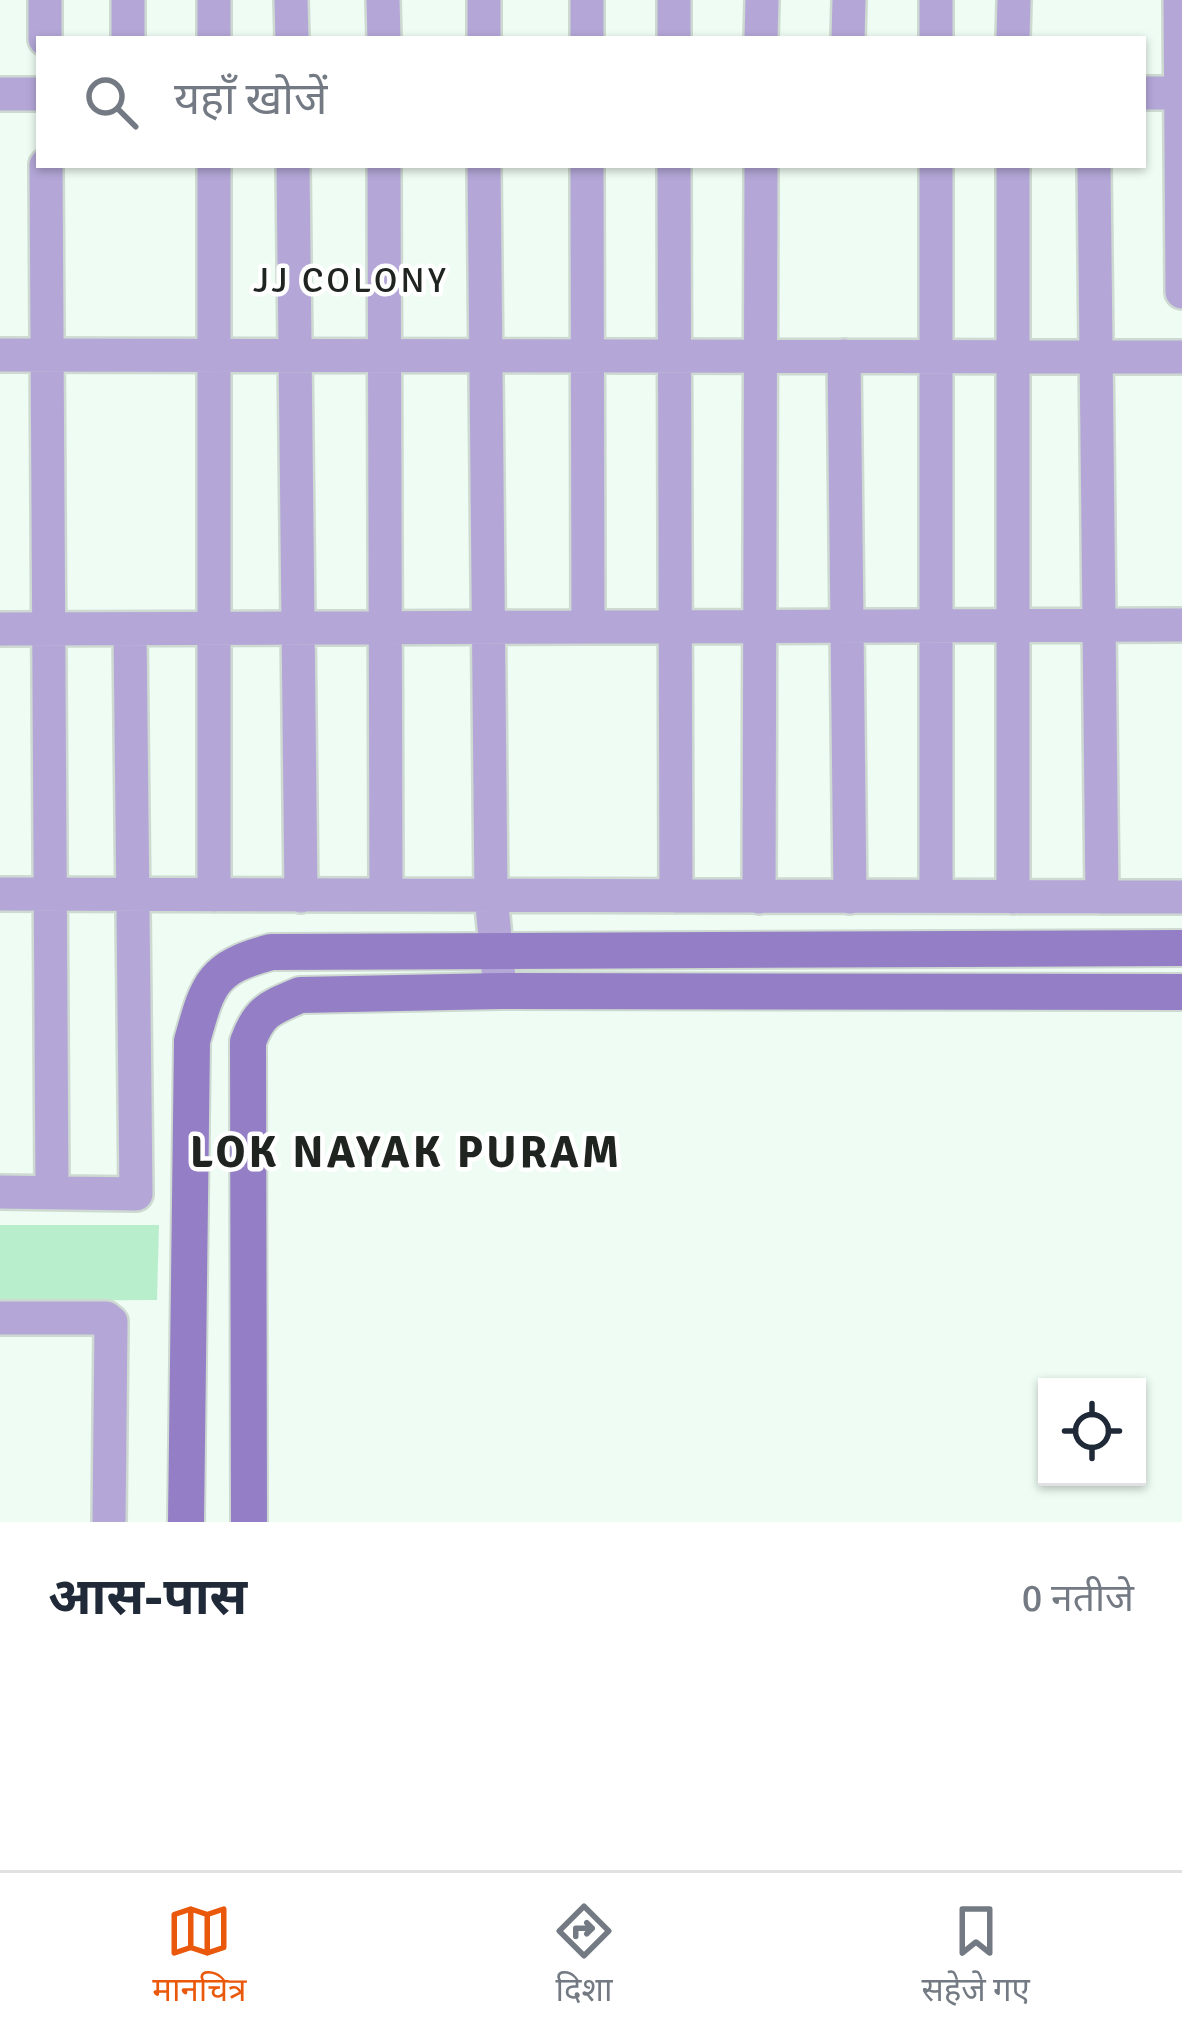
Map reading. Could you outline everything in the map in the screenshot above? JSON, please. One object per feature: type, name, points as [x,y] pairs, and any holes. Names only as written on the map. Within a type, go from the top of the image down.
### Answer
[{"type":"street","points":[[45,0],[46,36]]},
{"type":"street","points":[[128,0],[128,36]]},
{"type":"street","points":[[214,0],[214,36]]},
{"type":"street","points":[[291,0],[292,36]]},
{"type":"street","points":[[383,0],[384,36]]},
{"type":"street","points":[[484,0],[484,36]]},
{"type":"street","points":[[587,0],[587,36]]},
{"type":"street","points":[[674,0],[674,36]]},
{"type":"street","points":[[761,36],[762,0]]},
{"type":"street","points":[[848,36],[849,0]]},
{"type":"street","points":[[936,0],[936,36]]},
{"type":"street","points":[[1013,0],[1013,36]]},
{"type":"street","points":[[1180,0],[1182,292]]},
{"type":"street","points":[[1146,93],[1181,92]]},
{"type":"street","points":[[0,94],[36,94]]},
{"type":"street","points":[[46,168],[52,1192]]},
{"type":"street","points":[[214,168],[214,895]]},
{"type":"street","points":[[293,168],[301,896]]},
{"type":"street","points":[[384,168],[386,895]]},
{"type":"street","points":[[484,168],[491,895],[500,991]]},
{"type":"street","points":[[587,168],[588,627]]},
{"type":"street","points":[[674,168],[676,896]]},
{"type":"street","points":[[759,897],[761,168]]},
{"type":"street","points":[[936,168],[936,896]]},
{"type":"street","points":[[1013,168],[1013,897]]},
{"type":"street","points":[[1094,168],[1102,897]]},
{"type":"street","points":[[0,355],[1182,357]]},
{"type":"street","points":[[844,356],[850,897]]},
{"type":"street","points":[[0,629],[1182,625]]},
{"type":"street","points":[[0,1192],[136,1194],[130,629]]},
{"type":"street","points":[[0,894],[1182,897]]},
{"type":"street","points":[[186,1522],[192,1041],[204,998],[220,973],[240,960],[272,952],[1182,948]]},
{"type":"street","points":[[249,1522],[248,1042],[256,1019],[272,1006],[299,995],[500,991],[1182,992]]},
{"type":"street","points":[[0,1318],[106,1318],[111,1322],[110,1522]]},
{"type":"green space","points":[[0,1225],[159,1225],[157,1300],[0,1301]]},
{"type":"district","name":"JJ COLONY","points":[[351,280]]},
{"type":"district","name":"LOK NAYAK PURAM","points":[[406,1152]]}]
